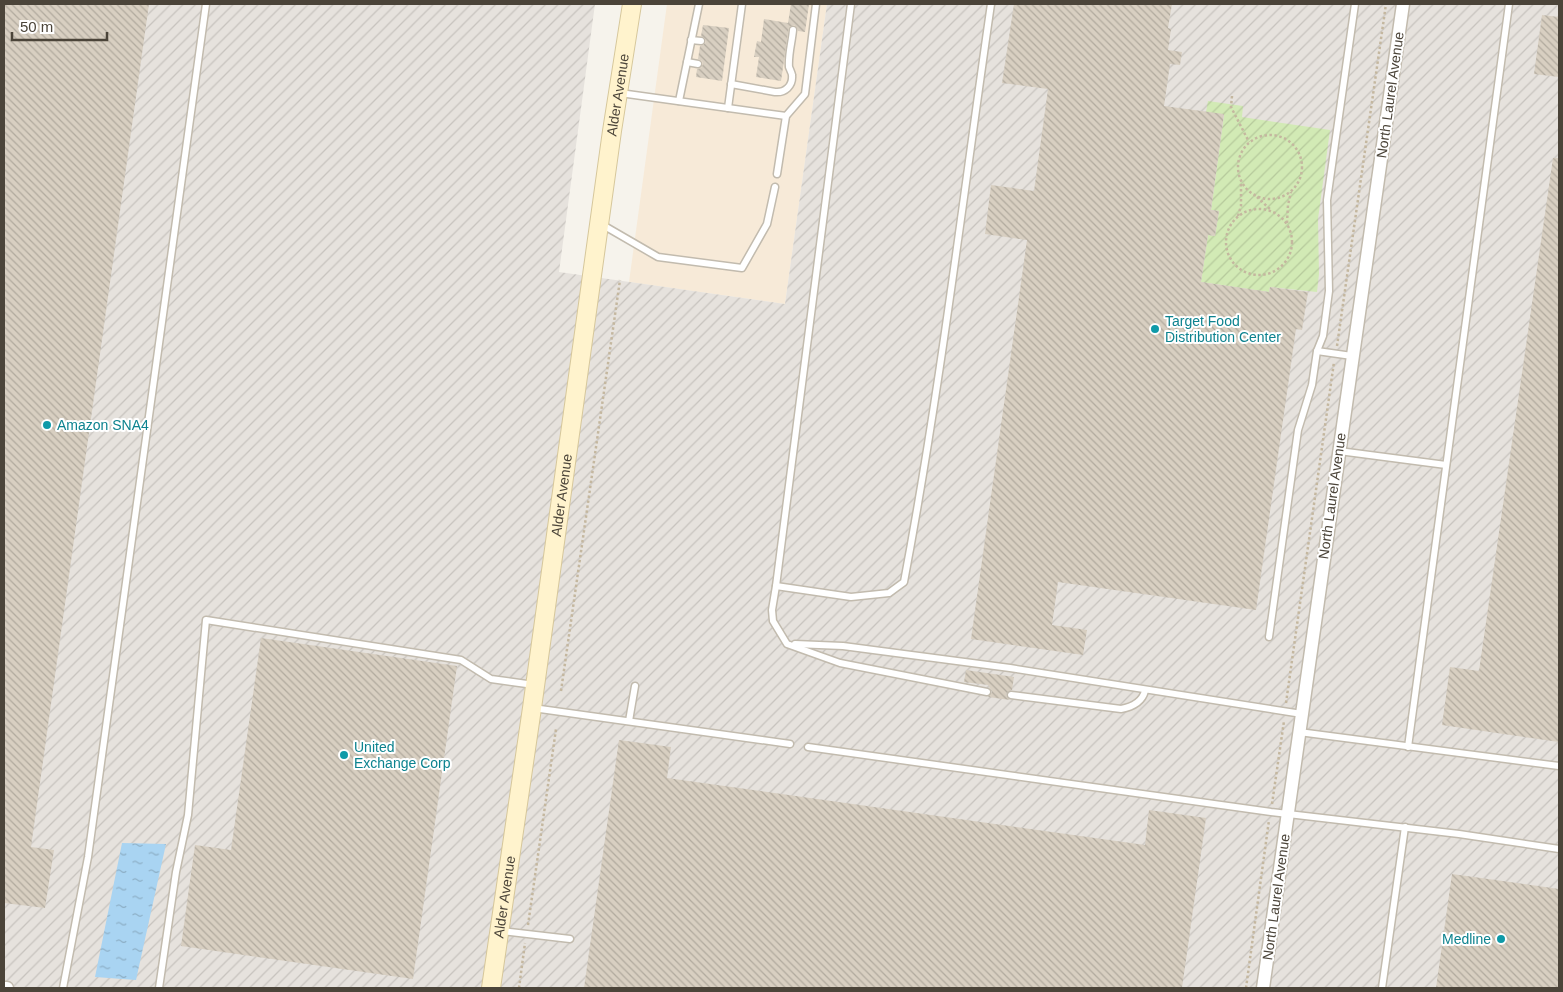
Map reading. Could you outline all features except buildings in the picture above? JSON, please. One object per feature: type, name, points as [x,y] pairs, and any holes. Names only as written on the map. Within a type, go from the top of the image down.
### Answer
[{"type":"main road","name":"Alder Avenue","points":[[491,988],[599,223],[632,4]]},
{"type":"street","name":"North Laurel Avenue","points":[[1263,988],[1403,4]]},
{"type":"lane","points":[[63,988],[88,857],[206,4]]},
{"type":"lane","points":[[679,101],[699,4]]},
{"type":"lane","points":[[728,108],[742,4]]},
{"type":"lane","points":[[777,174],[786,116],[804,94],[816,4]]},
{"type":"lane","points":[[850,4],[772,610],[773,621],[787,644],[840,663],[987,692]]},
{"type":"lane","points":[[776,586],[851,597],[889,593],[904,582],[932,419],[990,4]]},
{"type":"lane","points":[[1269,637],[1298,430],[1312,385],[1317,351],[1323,336],[1329,291],[1327,200],[1355,4]]},
{"type":"lane","points":[[1408,746],[1509,4]]},
{"type":"lane","points":[[731,84],[775,92],[786,90],[792,80],[789,67],[793,30]]},
{"type":"lane","points":[[691,40],[701,41]]},
{"type":"lane","points":[[727,45],[736,46]]},
{"type":"lane","points":[[687,62],[698,64]]},
{"type":"lane","points":[[724,68],[733,69]]},
{"type":"lane","points":[[618,93],[786,116]]},
{"type":"lane","points":[[599,223],[658,257],[742,268],[767,224],[775,187]]},
{"type":"lane","points":[[1317,351],[1352,356]]},
{"type":"lane","points":[[1339,450],[1446,465]]},
{"type":"lane","points":[[159,988],[176,872],[188,815],[206,620],[460,660],[491,679],[535,685]]},
{"type":"lane","points":[[787,644],[843,646],[1010,668],[1145,691],[1302,714]]},
{"type":"lane","points":[[630,721],[635,686]]},
{"type":"lane","points":[[1011,695],[1121,709],[1136,704],[1145,691]]},
{"type":"lane","points":[[532,708],[790,744]]},
{"type":"lane","points":[[1299,732],[1559,766]]},
{"type":"lane","points":[[808,748],[1270,812],[1405,827],[1559,849]]},
{"type":"lane","points":[[1382,988],[1405,827]]},
{"type":"lane","points":[[500,931],[570,939]]},
{"type":"path","points":[[1246,988],[1386,4]]},
{"type":"path","points":[[1232,96],[1231,107],[1250,142]]},
{"type":"path","points":[[1238,217],[1241,206],[1241,181],[1238,173],[1238,163],[1241,153],[1255,138],[1276,135],[1286,139],[1294,146],[1300,155],[1302,166],[1301,176],[1292,190],[1288,204],[1287,225]]},
{"type":"path","points":[[1241,181],[1252,193],[1276,214],[1287,225],[1292,245],[1289,255],[1283,264],[1274,271],[1252,274],[1242,270],[1234,263],[1228,253],[1226,242],[1233,222],[1250,210],[1260,209],[1276,214]]},
{"type":"path","points":[[1252,193],[1258,197],[1268,199],[1279,198],[1292,190]]},
{"type":"path","points":[[561,691],[620,280]]},
{"type":"path","points":[[519,988],[556,730]]},
{"type":"shaded area","points":[[4,4],[595,4],[559,272],[785,304],[827,4],[1559,4],[1559,988],[4,988]]},
{"type":"shaded area","points":[[667,4],[827,4],[785,304],[629,282]]},
{"type":"green space","points":[[1208,101],[1243,106],[1242,117],[1330,130],[1318,219],[1319,274],[1317,292],[1270,287],[1269,292],[1201,282],[1208,235],[1215,236],[1219,211],[1211,210],[1224,115],[1206,112]]},
{"type":"water","points":[[122,843],[166,844],[136,980],[95,977]]},
{"type":"place","name":"Target Food Distribution Center","points":[[1155,329]]},
{"type":"place","name":"Amazon SNA4","points":[[47,425]]},
{"type":"place","name":"United Exchange Corp","points":[[344,755]]},
{"type":"place","name":"Medline","points":[[1501,939]]}]
